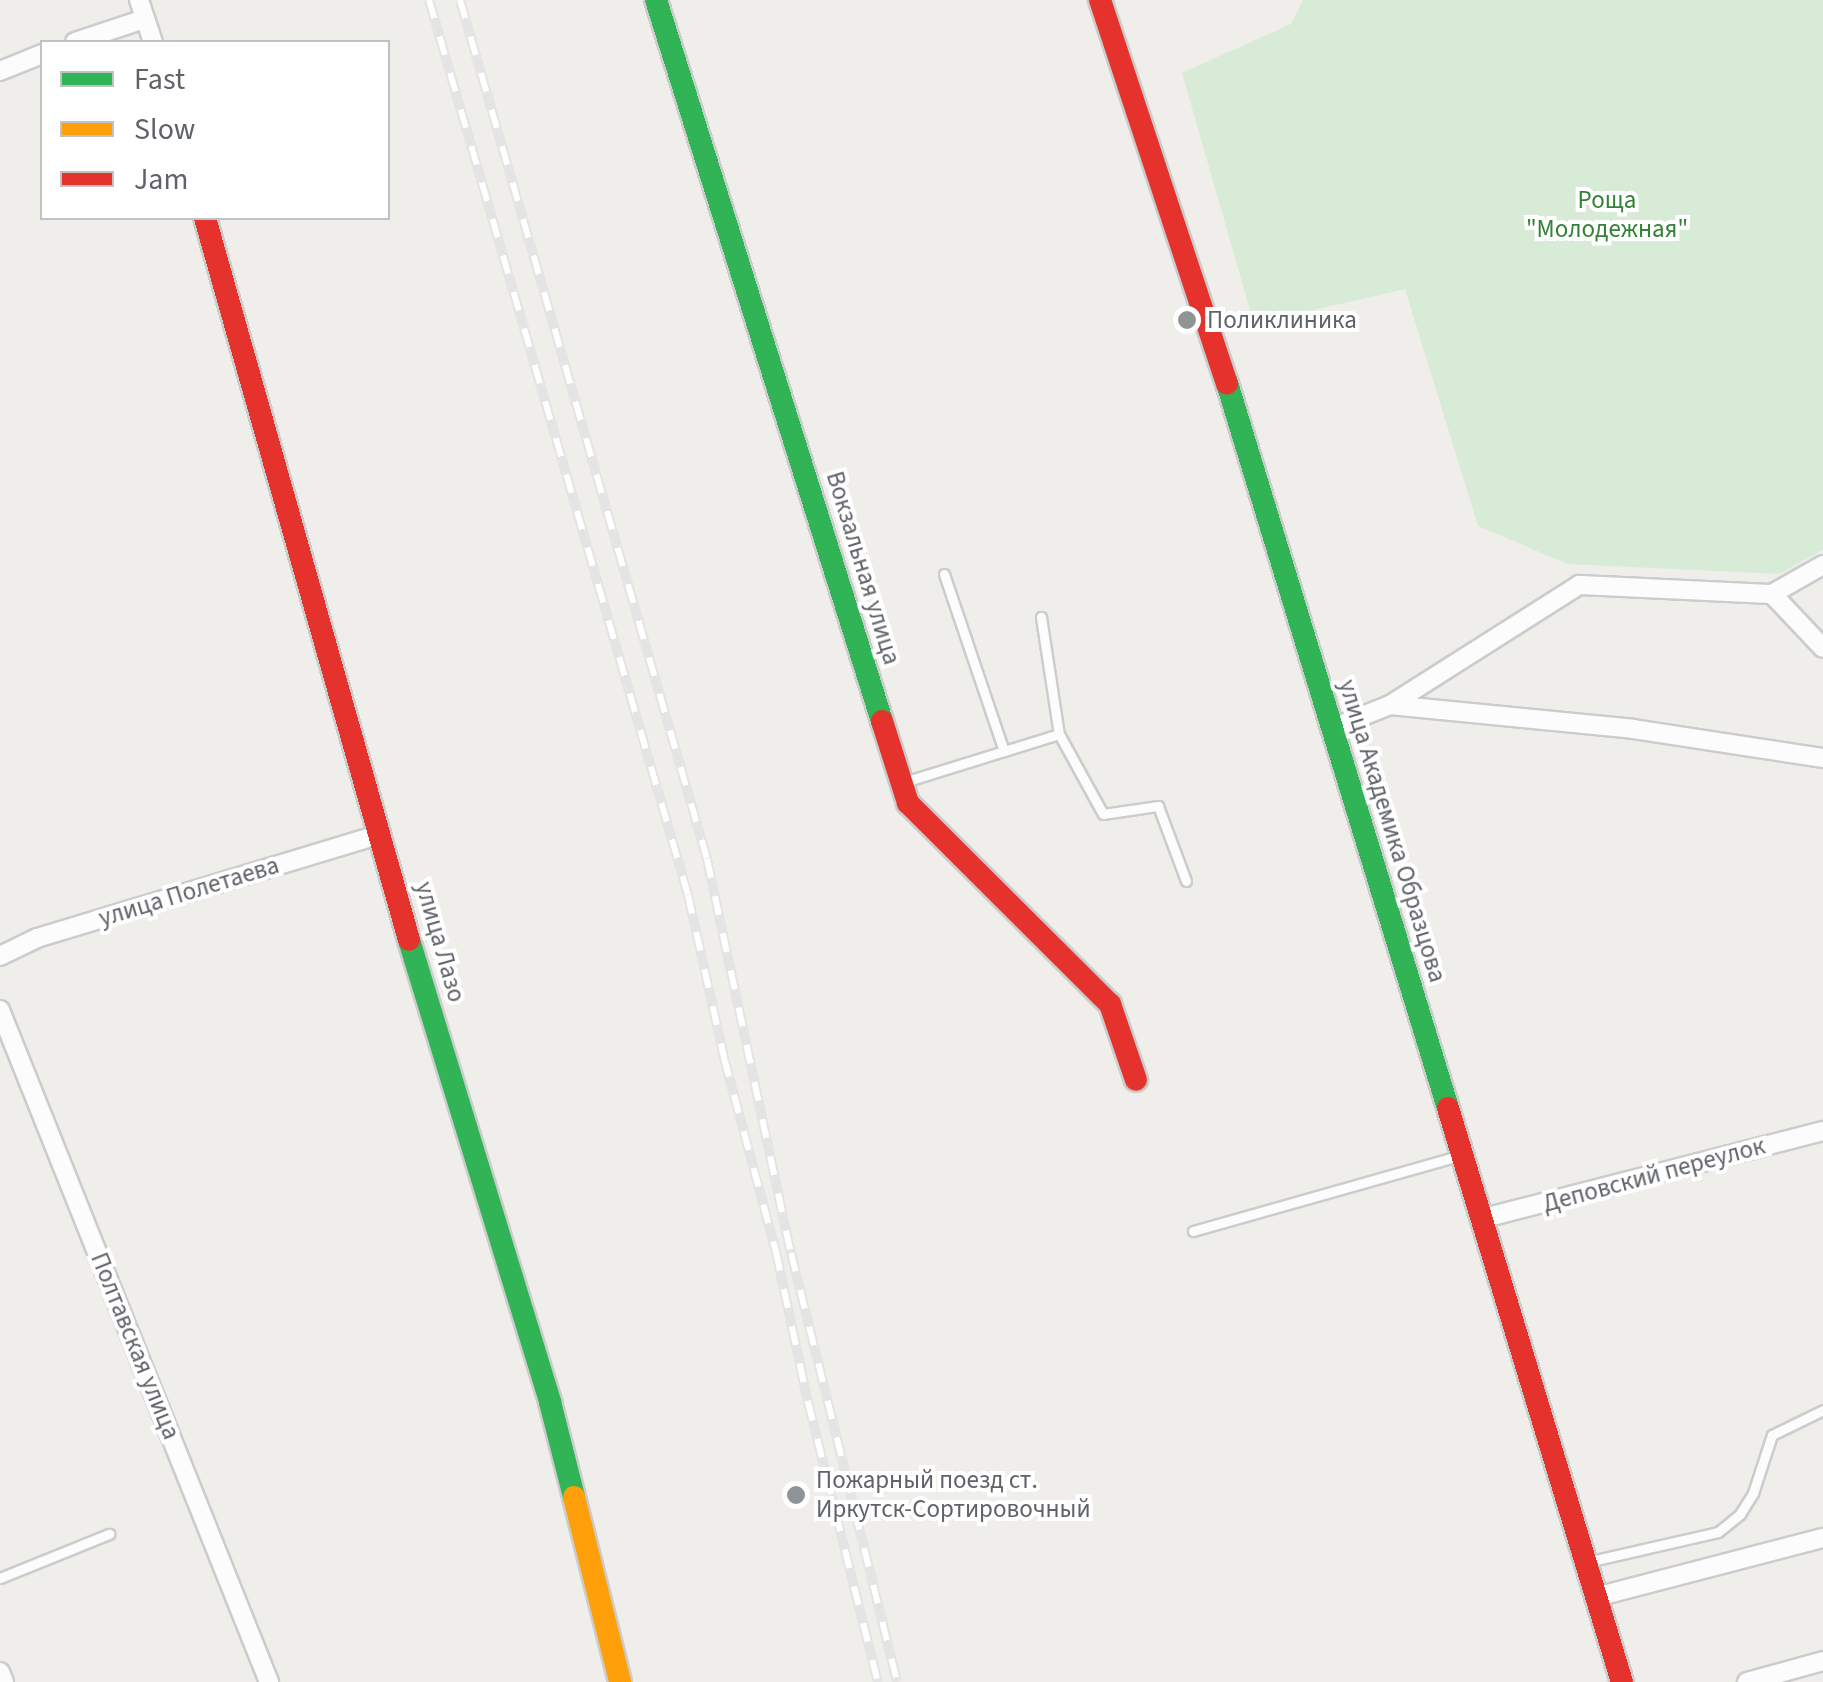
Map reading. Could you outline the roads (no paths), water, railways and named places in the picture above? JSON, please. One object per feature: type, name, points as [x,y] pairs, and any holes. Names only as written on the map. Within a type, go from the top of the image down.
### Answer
[{"type":"street","points":[[138,0],[151,40]]},
{"type":"street","name":"Вокзальная улица","points":[[656,0],[908,803],[1110,1004],[1136,1080]]},
{"type":"street","name":"улица Академика Образцова","points":[[1100,0],[1243,430],[1330,729],[1484,1218],[1622,1682]]},
{"type":"street","points":[[81,40],[144,19]]},
{"type":"street","points":[[0,71],[40,55]]},
{"type":"street","name":"улица Лазо","points":[[206,220],[405,926],[550,1402],[620,1682]]},
{"type":"street","points":[[1330,729],[1390,705],[1579,585],[1772,594],[1823,565]]},
{"type":"street","points":[[1772,594],[1823,648]]},
{"type":"street","points":[[1390,705],[1633,728],[1823,758]]},
{"type":"street","name":"улица Полетаева","points":[[0,956],[37,938],[382,834]]},
{"type":"street","name":"Полтавская улица","points":[[0,1010],[269,1682]]},
{"type":"street","name":"Деповский переулок","points":[[1484,1218],[1823,1131]]},
{"type":"street","points":[[1596,1596],[1823,1538]]},
{"type":"street","points":[[1747,1682],[1823,1661]]},
{"type":"street","points":[[0,1672],[4,1682]]},
{"type":"lane","points":[[944,574],[1004,751]]},
{"type":"lane","points":[[1041,617],[1059,734],[1102,814],[1158,806],[1186,881]]},
{"type":"lane","points":[[902,783],[1059,734]]},
{"type":"lane","points":[[1193,1231],[1464,1154]]},
{"type":"lane","points":[[1586,1562],[1718,1532],[1740,1514],[1753,1493],[1772,1435],[1823,1410]]},
{"type":"lane","points":[[0,1578],[109,1534]]},
{"type":"railway","points":[[429,0],[688,895],[724,1058],[776,1252],[808,1402],[878,1682]]},
{"type":"railway","points":[[460,0],[707,859],[791,1253],[897,1682]]},
{"type":"place","name":"Поликлиника","points":[[1187,320]]},
{"type":"place","name":"Пожарный поезд ст. Иркутск-Сортировочный","points":[[796,1495]]},
{"type":"park label","name":"Роща \"Молодежная\"","points":[[1607,216]]}]
